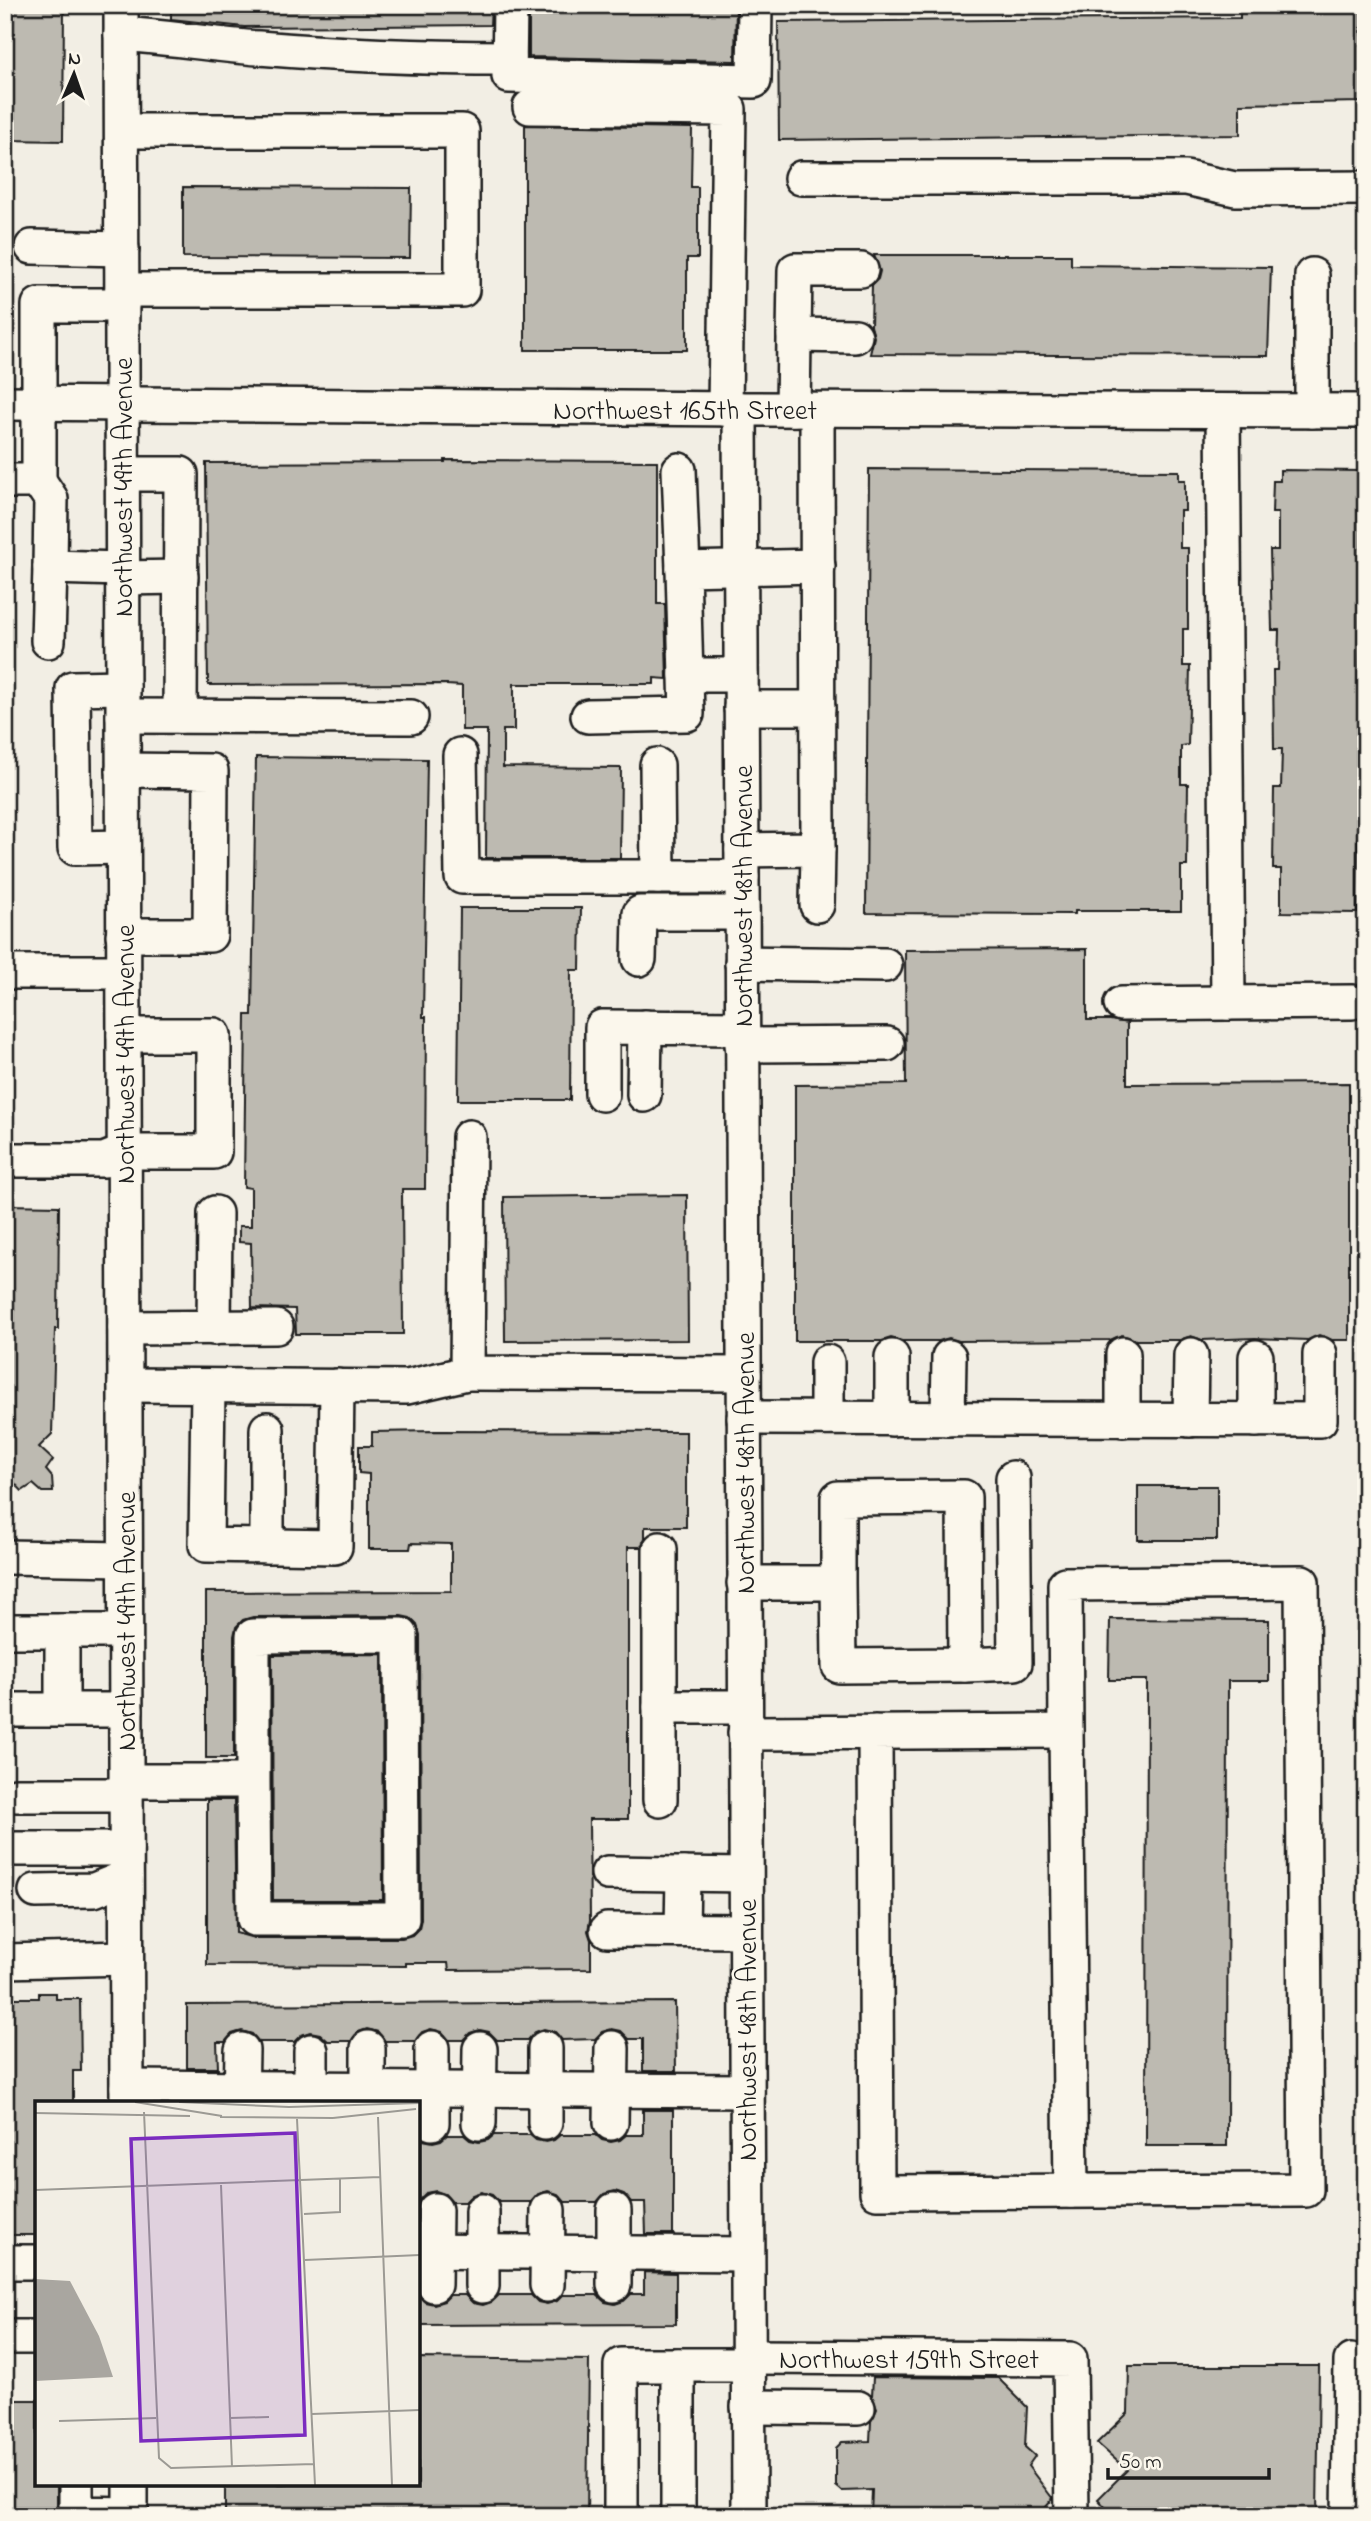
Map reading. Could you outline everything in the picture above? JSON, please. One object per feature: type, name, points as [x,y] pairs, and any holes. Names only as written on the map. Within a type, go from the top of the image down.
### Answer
[{"type":"street","points":[[510,5],[509,76],[754,81],[755,5]]},
{"type":"street","points":[[121,20],[169,37],[207,44],[436,58],[509,58]]},
{"type":"street","name":"Northwest 49th Avenue","points":[[121,20],[127,2095]]},
{"type":"street","name":"Northwest 48th Avenue","points":[[530,107],[729,109],[732,409],[741,567],[749,2516]]},
{"type":"street","points":[[48,641],[51,499],[38,481],[21,403],[38,305],[122,297],[462,290],[462,131],[122,131]]},
{"type":"street","points":[[801,178],[1186,177],[1235,188],[1366,188]]},
{"type":"street","points":[[32,247],[122,249]]},
{"type":"street","points":[[817,905],[818,566],[805,410],[794,335],[795,270],[861,271]]},
{"type":"street","points":[[1312,275],[1322,411],[1366,388]]},
{"type":"street","points":[[794,335],[855,336]]},
{"type":"street","name":"Northwest 165th Street","points":[[21,403],[805,410],[1366,411]]},
{"type":"street","points":[[1223,411],[1228,1003]]},
{"type":"street","points":[[588,716],[687,714],[679,470]]},
{"type":"street","points":[[122,474],[181,474],[180,716]]},
{"type":"street","points":[[5,481],[38,481]]},
{"type":"street","points":[[683,569],[818,566]]},
{"type":"street","points":[[50,567],[181,578]]},
{"type":"street","points":[[686,675],[741,675]]},
{"type":"street","points":[[123,848],[75,848],[73,688],[180,716],[411,717]]},
{"type":"street","points":[[741,708],[818,708]]},
{"type":"street","points":[[460,755],[462,877],[658,877],[818,849]]},
{"type":"street","points":[[657,765],[658,877]]},
{"type":"street","points":[[123,770],[211,771],[210,935],[123,935]]},
{"type":"street","points":[[639,960],[640,913],[742,913]]},
{"type":"street","points":[[742,963],[885,965]]},
{"type":"street","points":[[14,972],[123,972]]},
{"type":"street","points":[[1121,1004],[1352,1002]]},
{"type":"street","points":[[602,1094],[602,1027],[645,1027],[742,1037],[887,1044]]},
{"type":"street","points":[[644,1095],[645,1027]]},
{"type":"street","points":[[5,1160],[104,1160],[124,1152],[214,1152],[214,1035],[124,1035]]},
{"type":"street","points":[[467,1373],[469,1136]]},
{"type":"street","points":[[214,1328],[215,1213]]},
{"type":"street","points":[[124,1328],[275,1327]]},
{"type":"street","points":[[1123,1354],[1123,1420]]},
{"type":"street","points":[[744,1418],[1320,1420],[1320,1354]]},
{"type":"street","points":[[1190,1420],[1191,1355]]},
{"type":"street","points":[[892,1357],[892,1419]]},
{"type":"street","points":[[948,1419],[949,1357]]},
{"type":"street","points":[[1256,1357],[1256,1420]]},
{"type":"street","points":[[827,1362],[827,1418]]},
{"type":"street","points":[[125,1385],[407,1387],[467,1373],[744,1374]]},
{"type":"street","points":[[208,1385],[206,1545],[267,1546],[335,1547],[337,1387]]},
{"type":"street","points":[[267,1429],[267,1546]]},
{"type":"street","points":[[965,1665],[964,1497],[838,1498],[839,1666],[965,1665],[1015,1663],[1013,1478]]},
{"type":"street","points":[[660,1549],[660,1800]]},
{"type":"street","points":[[5,1557],[125,1559]]},
{"type":"street","points":[[875,1732],[877,2192],[1306,2190],[1302,1582],[1065,1584],[1071,2191]]},
{"type":"street","points":[[744,1583],[838,1583]]},
{"type":"street","points":[[5,1631],[125,1631]]},
{"type":"street","points":[[62,1631],[62,1710]]},
{"type":"street","points":[[401,1635],[402,1919],[254,1919],[253,1781],[253,1636],[401,1635]]},
{"type":"street","points":[[660,1707],[745,1720],[875,1732],[1066,1731]]},
{"type":"street","points":[[5,1710],[126,1710]]},
{"type":"street","points":[[16,1795],[253,1781]]},
{"type":"street","points":[[16,1849],[126,1863]]},
{"type":"street","points":[[36,1891],[94,1890],[126,1863]]},
{"type":"street","points":[[608,1873],[746,1875]]},
{"type":"street","points":[[682,1930],[683,1874]]},
{"type":"street","points":[[607,1930],[746,1931]]},
{"type":"street","points":[[5,1961],[126,1958]]},
{"type":"street","points":[[368,2048],[368,2096]]},
{"type":"street","points":[[432,2048],[432,2123]]},
{"type":"street","points":[[545,2048],[545,2123]]},
{"type":"street","points":[[611,2123],[612,2048]]},
{"type":"street","points":[[479,2123],[480,2049]]},
{"type":"street","points":[[241,2095],[242,2050]]},
{"type":"street","points":[[311,2051],[311,2095]]},
{"type":"street","points":[[127,2095],[368,2096],[432,2089],[747,2091]]},
{"type":"street","points":[[434,2285],[426,2251],[435,2210]]},
{"type":"street","points":[[547,2285],[548,2210]]},
{"type":"street","points":[[614,2210],[614,2285]]},
{"type":"street","points":[[482,2211],[482,2286]]},
{"type":"street","points":[[426,2251],[747,2253]]},
{"type":"street","points":[[5,2262],[35,2262]]},
{"type":"street","points":[[5,2337],[35,2337]]},
{"type":"street","name":"Northwest 159th Street","points":[[621,2516],[621,2365],[748,2361],[1069,2359],[1072,2516]]},
{"type":"street","points":[[1349,2516],[1351,2361]]},
{"type":"street","points":[[678,2365],[678,2516]]},
{"type":"street","points":[[748,2407],[858,2408]]},
{"type":"street","points":[[76,2486],[76,2513],[131,2505]]},
{"type":"building","points":[[5,5],[64,5],[63,141],[5,140]]},
{"type":"building","points":[[171,5],[491,5],[490,25],[244,27],[171,19]]},
{"type":"building","points":[[529,5],[736,5],[735,61],[529,57]]},
{"type":"building","points":[[1240,5],[1361,5],[1362,102],[1240,104],[1240,135],[779,140],[778,22],[1240,18]]},
{"type":"building","points":[[525,125],[692,128],[691,187],[698,187],[698,258],[687,258],[687,350],[525,350]]},
{"type":"building","points":[[183,187],[411,188],[410,258],[183,257]]},
{"type":"building","points":[[874,255],[1071,255],[1071,265],[1271,267],[1268,356],[870,354],[874,337],[871,326],[872,285],[878,279],[880,271]]},
{"type":"building","points":[[657,461],[657,604],[665,604],[667,679],[654,678],[654,684],[514,684],[514,730],[503,730],[503,767],[621,768],[620,858],[486,858],[487,730],[462,730],[462,686],[208,685],[206,463]]},
{"type":"building","points":[[869,469],[1179,471],[1179,480],[1185,480],[1185,511],[1180,511],[1180,548],[1188,548],[1188,629],[1183,629],[1183,666],[1190,666],[1188,745],[1181,746],[1181,784],[1188,784],[1187,866],[1181,866],[1181,911],[1075,911],[1075,914],[866,913]]},
{"type":"building","points":[[1280,470],[1362,471],[1357,913],[1281,912],[1281,869],[1273,869],[1274,788],[1281,788],[1282,749],[1274,749],[1273,670],[1278,670],[1279,630],[1272,630],[1270,550],[1278,550],[1278,513],[1272,513],[1273,481],[1280,481]]},
{"type":"building","points":[[256,757],[427,759],[423,1017],[426,1017],[425,1189],[402,1189],[403,1334],[296,1334],[295,1309],[252,1308],[251,1243],[239,1242],[239,1226],[251,1226],[251,1188],[244,1187],[246,1015],[252,1015]]},
{"type":"building","points":[[460,908],[581,908],[580,970],[571,970],[570,1100],[458,1100]]},
{"type":"building","points":[[1087,949],[1087,1020],[1127,1023],[1127,1084],[1349,1083],[1349,1340],[1332,1340],[1319,1335],[1308,1340],[1202,1340],[1191,1336],[1180,1340],[1136,1340],[1122,1335],[1110,1340],[959,1341],[949,1338],[939,1341],[902,1341],[891,1338],[882,1341],[795,1341],[795,1085],[906,1084],[905,950]]},
{"type":"building","points":[[687,1195],[688,1340],[505,1341],[504,1197]]},
{"type":"building","points":[[5,1205],[59,1206],[58,1329],[55,1329],[52,1434],[39,1447],[53,1460],[46,1470],[52,1477],[53,1492],[42,1492],[33,1484],[22,1491],[5,1473]]},
{"type":"building","points":[[372,1432],[686,1432],[686,1527],[645,1527],[645,1538],[641,1547],[628,1547],[628,1819],[589,1819],[588,1931],[591,1940],[591,1969],[449,1970],[448,1963],[406,1963],[406,1966],[207,1965],[207,1800],[234,1800],[236,1933],[254,1938],[402,1938],[412,1935],[419,1928],[420,1635],[417,1625],[410,1618],[401,1616],[253,1617],[243,1620],[236,1627],[234,1636],[234,1758],[206,1758],[206,1592],[451,1591],[451,1544],[411,1543],[410,1549],[369,1549],[369,1474],[359,1473],[359,1446],[372,1446]]},
{"type":"building","points":[[1138,1486],[1217,1486],[1217,1540],[1138,1540]]},
{"type":"building","points":[[1110,1619],[1269,1620],[1269,1681],[1228,1681],[1227,2146],[1146,2146],[1147,1680],[1109,1680]]},
{"type":"building","points":[[382,1654],[383,1900],[273,1900],[272,1655]]},
{"type":"building","points":[[39,1993],[56,1993],[56,1999],[80,1999],[81,2071],[73,2071],[73,2101],[35,2101],[35,2235],[5,2235],[5,1998],[39,1998]]},
{"type":"building","points":[[675,2002],[676,2071],[643,2071],[643,2039],[629,2039],[621,2031],[612,2029],[602,2032],[595,2039],[562,2040],[555,2032],[544,2029],[535,2032],[528,2040],[497,2040],[489,2032],[480,2030],[470,2033],[463,2040],[449,2040],[442,2032],[431,2029],[422,2032],[415,2041],[385,2041],[378,2032],[367,2029],[358,2032],[351,2041],[328,2041],[320,2034],[310,2032],[301,2035],[294,2042],[259,2042],[252,2034],[242,2031],[232,2034],[225,2042],[217,2042],[218,2068],[187,2068],[187,2005]]},
{"type":"building","points":[[643,2110],[673,2110],[673,2234],[646,2234],[645,2202],[631,2202],[624,2194],[615,2191],[604,2194],[597,2202],[565,2202],[558,2194],[548,2191],[538,2194],[531,2202],[499,2202],[492,2195],[481,2192],[472,2195],[465,2202],[452,2202],[445,2194],[436,2191],[426,2193],[420,2199],[420,2138],[433,2142],[447,2135],[464,2135],[479,2142],[494,2135],[530,2135],[536,2140],[546,2142],[560,2135],[596,2135],[611,2142],[626,2135],[643,2135]]},
{"type":"building","points":[[644,2272],[676,2273],[676,2324],[420,2325],[420,2298],[434,2304],[444,2301],[450,2295],[465,2295],[473,2303],[483,2305],[492,2302],[499,2295],[531,2295],[538,2302],[547,2304],[557,2301],[563,2295],[597,2295],[605,2302],[615,2304],[624,2301],[631,2294],[644,2294]]},
{"type":"building","points":[[420,2358],[589,2360],[587,2516],[225,2516],[225,2486],[420,2486]]},
{"type":"building","points":[[1129,2366],[1319,2366],[1317,2516],[1113,2516],[1098,2499],[1127,2470],[1097,2443],[1128,2413]]},
{"type":"building","points":[[873,2377],[998,2378],[1027,2407],[1025,2447],[1035,2456],[1028,2466],[1053,2499],[1038,2516],[871,2516],[872,2490],[842,2491],[836,2486],[836,2448],[842,2442],[870,2441],[871,2421],[877,2409],[872,2396]]},
{"type":"building","points":[[5,2400],[35,2400],[35,2486],[57,2486],[57,2516],[5,2516]]}]
